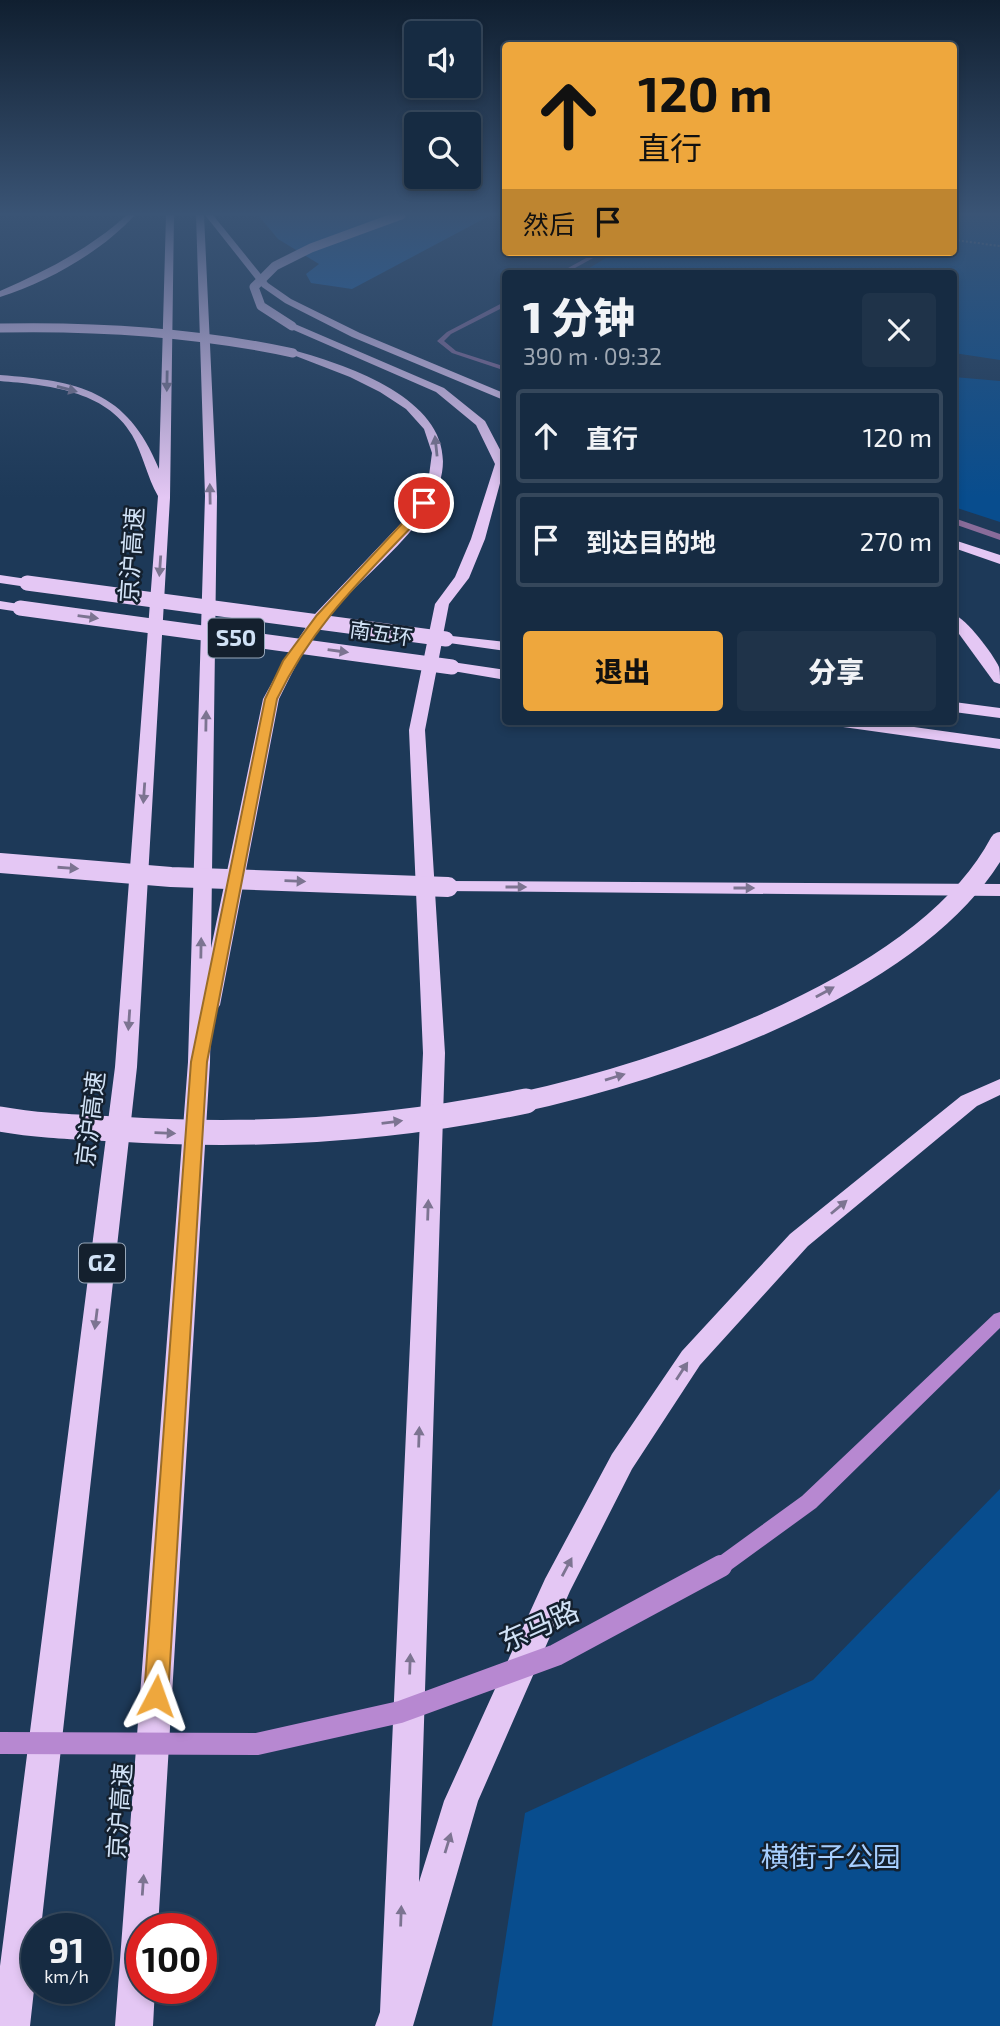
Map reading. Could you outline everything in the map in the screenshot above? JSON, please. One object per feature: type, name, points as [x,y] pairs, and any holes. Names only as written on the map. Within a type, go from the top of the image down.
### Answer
[{"type":"highway","name":"京沪高速","points":[[11,2026],[126,1067],[164,498],[168,310]]},
{"type":"highway","name":"京沪高速","points":[[134,2026],[199,1062],[211,496],[204,310]]},
{"type":"highway","points":[[266,310],[292,326],[440,390],[481,423],[501,464],[478,539],[462,578],[442,604],[417,730],[434,1054],[396,2017]]},
{"type":"highway","points":[[305,310],[319,318],[502,396]]},
{"type":"highway","points":[[0,328],[72,327],[162,332],[212,337],[293,353],[368,380],[400,398],[420,415],[436,435],[438,465],[433,489],[415,517],[321,617],[289,661],[271,699],[199,1062]]},
{"type":"highway","points":[[412,359],[502,390]]},
{"type":"highway","points":[[0,377],[48,384],[84,393],[121,414],[134,429],[164,498]]},
{"type":"highway","points":[[957,545],[1000,560]]},
{"type":"highway","name":"南五环","points":[[0,579],[502,646]]},
{"type":"highway","name":"南五环","points":[[0,606],[502,674]]},
{"type":"highway","points":[[957,622],[1000,679]]},
{"type":"highway","points":[[957,707],[1000,713]]},
{"type":"highway","points":[[865,725],[1000,744]]},
{"type":"highway","points":[[0,1119],[166,1133],[315,1131],[456,1115],[582,1088],[694,1053],[767,1023],[861,972],[921,932],[982,873],[1000,842]]},
{"type":"highway","points":[[0,863],[172,877],[448,887],[1000,890]]},
{"type":"highway","points":[[396,2017],[461,1801],[556,1588],[630,1450],[691,1358],[799,1240],[970,1101],[1000,1086]]},
{"type":"main road","name":"东马路","points":[[0,1743],[257,1744],[400,1712],[556,1655],[720,1566],[809,1502],[1000,1318]]},
{"type":"street","points":[[494,310],[449,333],[440,341],[454,352],[502,368]]},
{"type":"street","points":[[957,522],[1000,537]]},
{"type":"green space","points":[[957,310],[1000,310],[1000,360],[957,353]]},
{"type":"green space","points":[[957,377],[1000,381],[1000,522],[957,508]]},
{"type":"green space","name":"横街子公园","points":[[1000,1489],[1000,2026],[492,2026],[525,1813],[813,1680]]},
{"type":"route","points":[[156,1696],[199,1062],[259,752],[271,699],[289,661],[321,617],[415,517],[424,503]]}]
